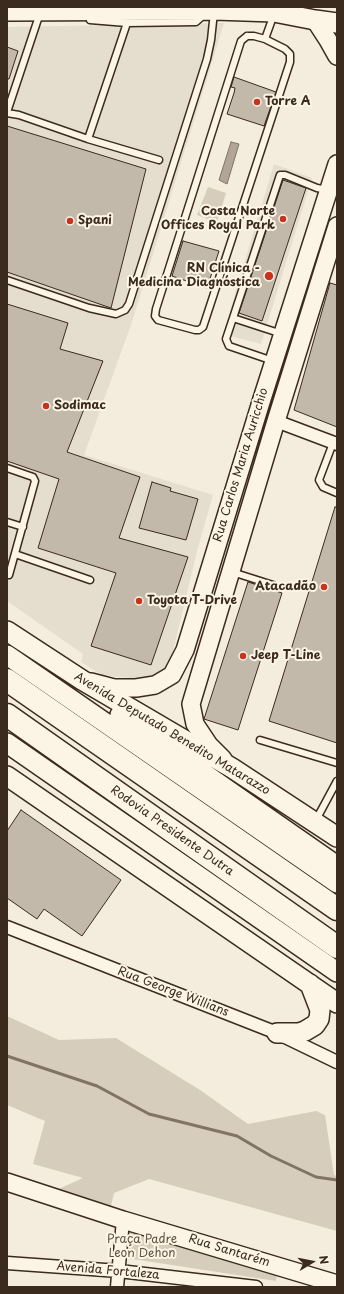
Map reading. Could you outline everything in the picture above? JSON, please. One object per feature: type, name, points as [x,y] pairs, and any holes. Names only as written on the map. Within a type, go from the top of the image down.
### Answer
[{"type":"highway","points":[[7,680],[337,909]]},
{"type":"highway","name":"Rodovia Presidente Dutra","points":[[7,716],[337,947]]},
{"type":"main road","points":[[7,11],[51,9],[164,9],[274,12],[316,14],[337,23]]},
{"type":"main road","points":[[316,14],[337,56]]},
{"type":"main road","name":"Rua Carlos Maria Auricchio","points":[[82,680],[114,688],[136,688],[155,685],[172,675],[185,650],[273,361],[337,164]]},
{"type":"main road","name":"Rua Carlos Maria Auricchio","points":[[232,768],[210,745],[196,724],[191,704],[276,421],[337,226]]},
{"type":"main road","points":[[261,402],[276,421]]},
{"type":"main road","name":"Avenida Deputado Benedito Matarazzo","points":[[7,631],[82,680],[232,768],[337,837]]},
{"type":"main road","points":[[38,652],[145,733],[337,866]]},
{"type":"main road","points":[[7,655],[337,883]]},
{"type":"main road","name":"Rodovia Presidente Dutra","points":[[7,743],[337,972]]},
{"type":"main road","points":[[7,776],[337,1003]]},
{"type":"main road","points":[[217,920],[251,934],[290,953],[337,980]]},
{"type":"main road","points":[[277,1033],[305,1031],[315,1025],[319,1019],[320,1010],[310,984]]},
{"type":"main road","name":"Rua Santarém","points":[[7,1182],[123,1220],[337,1284]]},
{"type":"street","points":[[276,421],[335,443]]},
{"type":"street","name":"Rua George Willians","points":[[7,926],[277,1033],[337,1062]]},
{"type":"street","points":[[117,1287],[123,1220]]},
{"type":"street","name":"Avenida Fortaleza","points":[[7,1263],[119,1271],[256,1287]]},
{"type":"lane","points":[[75,18],[51,9],[7,112],[88,139],[159,160]]},
{"type":"lane","points":[[83,19],[127,22],[196,22],[211,10]]},
{"type":"lane","points":[[7,280],[89,308],[116,314],[125,310],[129,304],[207,58],[211,40],[211,10]]},
{"type":"lane","points":[[265,39],[274,12]]},
{"type":"lane","points":[[88,139],[127,22]]},
{"type":"lane","points":[[247,36],[265,39],[285,49],[290,54],[290,62],[203,326],[199,330],[195,330],[158,320],[155,316],[156,309],[241,41],[247,36]]},
{"type":"lane","points":[[273,361],[229,346],[226,339],[280,175],[285,175],[317,188],[329,190]]},
{"type":"lane","points":[[233,318],[282,334]]},
{"type":"lane","points":[[335,443],[319,480],[323,487],[337,493]]},
{"type":"lane","points":[[7,468],[33,477],[35,481],[9,575]]},
{"type":"lane","points":[[7,522],[23,527]]},
{"type":"lane","points":[[15,554],[90,580]]},
{"type":"lane","points":[[230,572],[272,585]]},
{"type":"lane","points":[[260,740],[337,763]]},
{"type":"lane","points":[[315,822],[337,781]]},
{"type":"shaded area","points":[[224,23],[132,322],[84,455],[213,495],[197,551],[170,664],[162,672],[139,679],[102,675],[81,662],[83,654],[7,601],[7,27]]},
{"type":"shaded area","points":[[231,142],[239,144],[227,184],[219,180]]},
{"type":"shaded area","name":"Costa Norte Offices Royal Park","points":[[274,164],[312,178],[261,344],[223,334]]},
{"type":"green space","points":[[208,187],[226,193],[217,223],[197,215]]},
{"type":"green space","points":[[7,1016],[59,1040],[116,1038],[200,1090],[248,1124],[316,1111],[325,1115],[334,1175],[337,1176],[337,1231],[149,1179],[114,1193],[110,1210],[52,1192],[83,1178],[33,1164],[45,1121],[7,1105]]},
{"type":"green space","name":"Praça Padre Leon Dehon","points":[[128,1227],[277,1274],[276,1281],[126,1258]]},
{"type":"building","points":[[7,47],[18,51],[9,79],[7,79]]},
{"type":"building","name":"Torre A","points":[[234,77],[276,92],[264,126],[227,114],[235,88],[231,87]]},
{"type":"building","name":"Spani","points":[[7,126],[146,169],[111,308],[7,272]]},
{"type":"building","name":"Costa Norte Offices Royal Park","points":[[283,180],[306,188],[262,321],[239,313]]},
{"type":"building","points":[[183,241],[219,251],[207,288],[172,276]]},
{"type":"building","points":[[330,283],[337,285],[337,427],[294,410]]},
{"type":"building","points":[[7,304],[68,323],[60,349],[103,361],[67,452],[140,477],[119,538],[188,557],[151,665],[91,646],[116,573],[38,548],[59,479],[7,461]]},
{"type":"building","points":[[152,482],[171,488],[170,491],[198,499],[186,540],[139,528]]},
{"type":"building","points":[[335,507],[337,507],[337,743],[269,721]]},
{"type":"building","name":"Jeep T-Line","points":[[248,582],[282,593],[238,730],[204,719]]},
{"type":"building","points":[[21,810],[121,880],[82,936],[44,909],[37,919],[7,898],[7,831]]},
{"type":"waterway","points":[[7,1056],[97,1086],[149,1114],[237,1136],[271,1156],[316,1177],[337,1180]]},
{"type":"place","name":"Torre A","points":[[257,102]]},
{"type":"place","name":"Costa Norte Offices Royal Park","points":[[283,219]]},
{"type":"place","name":"Spani","points":[[70,221]]},
{"type":"place","name":"RN Clínica - Medicina Diagnóstica","points":[[269,276]]},
{"type":"place","name":"Sodimac","points":[[46,406]]},
{"type":"place","name":"Atacadão","points":[[324,587]]},
{"type":"place","name":"Toyota T-Drive","points":[[139,601]]},
{"type":"place","name":"Jeep T-Line","points":[[243,656]]}]
